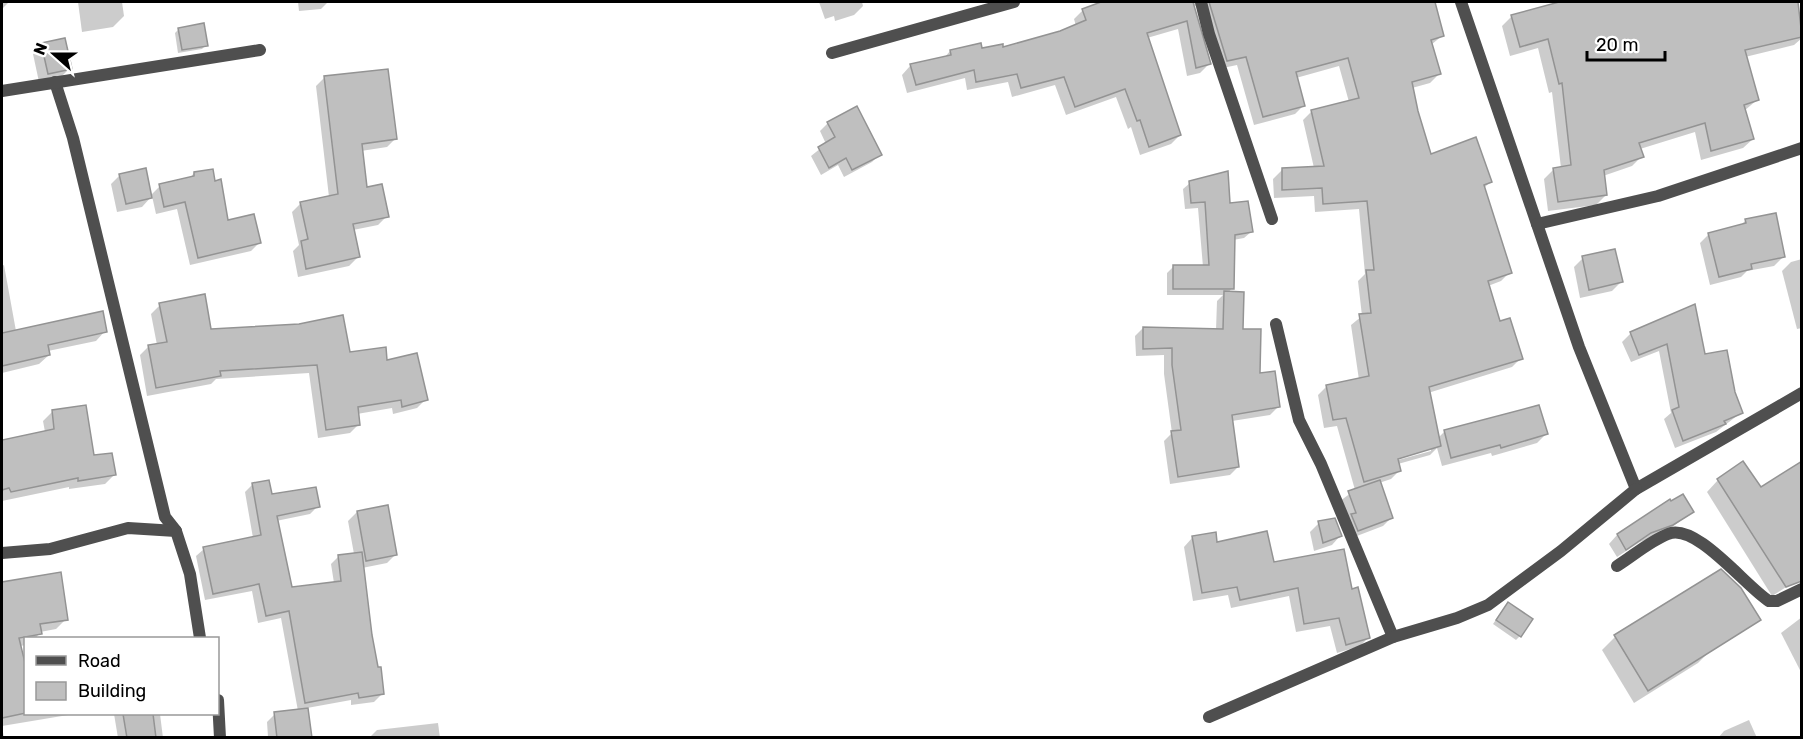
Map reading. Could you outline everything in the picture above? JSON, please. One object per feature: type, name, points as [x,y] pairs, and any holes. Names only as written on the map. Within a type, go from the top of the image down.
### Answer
[{"type":"street","points":[[832,53],[1014,2]]},
{"type":"street","points":[[1201,2],[1240,130],[1272,219]]},
{"type":"street","points":[[1461,2],[1579,347],[1636,489]]},
{"type":"street","points":[[2,91],[152,69],[260,50]]},
{"type":"street","points":[[55,82],[73,138],[165,517],[176,531],[178,546],[190,574],[200,637]]},
{"type":"street","points":[[1537,224],[1658,196],[1802,148]]},
{"type":"street","points":[[1276,324],[1299,420],[1321,464],[1393,637]]},
{"type":"street","points":[[1209,717],[1393,637],[1457,618],[1488,605],[1561,552],[1636,489],[1802,393]]},
{"type":"street","points":[[2,554],[50,549],[128,528],[176,531]]},
{"type":"street","points":[[1617,566],[1670,533],[1682,533],[1718,554],[1747,584],[1769,602],[1777,601],[1802,589]]},
{"type":"street","points":[[219,715],[220,738]]},
{"type":"building","points":[[1101,2],[1193,2],[1211,64],[1196,68],[1187,21],[1147,33],[1181,135],[1149,147],[1140,120],[1137,121],[1125,89],[1075,107],[1064,77],[1021,88],[1017,74],[976,82],[974,70],[916,85],[910,64],[951,55],[950,50],[981,43],[982,48],[1003,44],[1003,47],[1060,31],[1086,20],[1082,9]]},
{"type":"building","points":[[1209,2],[1435,2],[1444,36],[1431,40],[1441,74],[1412,82],[1418,111],[1431,154],[1476,137],[1492,182],[1484,185],[1512,273],[1488,281],[1500,321],[1510,318],[1523,359],[1429,387],[1441,446],[1398,459],[1401,471],[1364,482],[1346,418],[1333,420],[1326,385],[1369,376],[1359,314],[1371,313],[1366,270],[1374,270],[1367,201],[1323,204],[1322,188],[1282,190],[1282,168],[1324,166],[1311,110],[1359,98],[1348,58],[1296,72],[1305,106],[1263,117],[1246,57],[1227,61]]},
{"type":"building","points":[[1559,2],[1798,2],[1802,37],[1745,50],[1759,100],[1744,105],[1754,139],[1711,151],[1705,123],[1639,143],[1644,157],[1604,170],[1607,195],[1558,202],[1553,168],[1571,165],[1562,83],[1559,84],[1548,39],[1520,47],[1511,15]]},
{"type":"building","points":[[204,23],[208,46],[182,50],[178,28]]},
{"type":"building","points":[[65,38],[72,69],[48,74],[41,43]]},
{"type":"building","points":[[388,69],[397,139],[362,144],[367,187],[382,184],[389,217],[353,224],[360,257],[306,269],[301,241],[308,239],[300,202],[338,194],[324,76]]},
{"type":"building","points":[[857,106],[882,155],[852,170],[846,158],[829,168],[818,147],[835,137],[827,122]]},
{"type":"building","points":[[146,168],[152,198],[126,204],[119,174]]},
{"type":"building","points":[[213,169],[215,181],[221,179],[228,220],[254,214],[261,243],[198,258],[185,202],[164,207],[159,184],[194,176],[194,172]]},
{"type":"building","points":[[1228,171],[1230,203],[1248,201],[1253,232],[1235,235],[1234,289],[1173,289],[1173,265],[1209,265],[1205,202],[1191,203],[1189,181]]},
{"type":"building","points":[[1776,213],[1785,257],[1751,264],[1752,269],[1719,277],[1708,233],[1746,223],[1745,219]]},
{"type":"building","points":[[1615,249],[1623,282],[1589,290],[1582,256]]},
{"type":"building","points":[[1224,291],[1244,292],[1243,329],[1261,329],[1260,373],[1275,371],[1280,407],[1232,415],[1239,467],[1178,477],[1171,431],[1181,430],[1172,365],[1172,348],[1143,349],[1143,327],[1223,329]]},
{"type":"building","points":[[205,294],[211,329],[299,324],[343,315],[350,352],[386,347],[387,360],[417,353],[428,400],[402,407],[401,400],[358,407],[360,425],[326,430],[317,365],[220,371],[221,376],[156,388],[148,345],[167,342],[159,303]]},
{"type":"building","points":[[1695,304],[1705,354],[1727,350],[1735,392],[1743,413],[1724,421],[1726,424],[1683,441],[1672,410],[1679,407],[1667,344],[1639,355],[1630,332]]},
{"type":"building","points":[[103,311],[107,332],[48,345],[50,355],[2,366],[2,333]]},
{"type":"building","points":[[86,405],[94,455],[112,453],[116,475],[78,481],[78,478],[11,492],[9,488],[2,490],[2,440],[54,429],[52,410]]},
{"type":"building","points":[[1539,405],[1548,434],[1501,448],[1500,445],[1451,458],[1444,430]]},
{"type":"building","points":[[1743,461],[1761,487],[1802,461],[1802,581],[1786,587],[1717,479]]},
{"type":"building","points":[[269,480],[272,494],[316,487],[320,507],[277,516],[292,587],[341,581],[338,555],[362,552],[372,635],[378,667],[381,667],[384,694],[359,698],[358,693],[305,703],[289,611],[266,616],[259,584],[213,594],[203,547],[261,535],[252,483]]},
{"type":"building","points":[[1380,480],[1393,518],[1358,531],[1351,514],[1356,513],[1348,491]]},
{"type":"building","points":[[1683,494],[1694,512],[1673,525],[1651,533],[1626,550],[1617,534],[1670,499],[1671,501]]},
{"type":"building","points":[[388,505],[397,555],[366,561],[357,511]]},
{"type":"building","points":[[1335,518],[1342,536],[1323,543],[1318,521]]},
{"type":"building","points":[[1267,531],[1274,562],[1344,549],[1352,589],[1358,587],[1370,638],[1346,645],[1339,618],[1304,624],[1298,588],[1240,600],[1237,587],[1202,593],[1192,536],[1216,532],[1217,542]]},
{"type":"building","points":[[1721,569],[1741,588],[1761,620],[1648,691],[1614,635]]},
{"type":"building","points":[[61,572],[68,620],[40,624],[42,634],[19,638],[24,659],[24,713],[2,718],[2,582]]},
{"type":"building","points":[[1508,602],[1533,619],[1521,637],[1496,620]]},
{"type":"building","points":[[308,708],[312,738],[277,738],[274,712]]},
{"type":"building","points":[[123,715],[153,715],[156,738],[127,738]]}]
